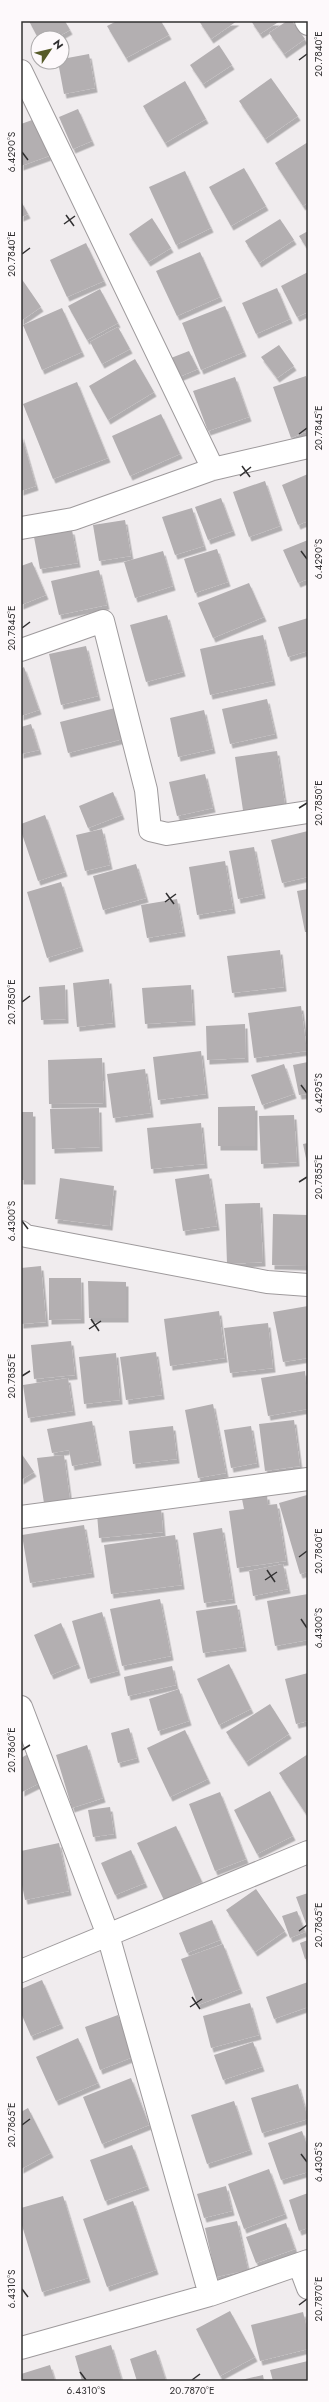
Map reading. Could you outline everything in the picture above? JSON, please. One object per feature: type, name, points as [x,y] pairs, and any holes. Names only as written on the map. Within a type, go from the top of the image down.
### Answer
[{"type":"street","points":[[21,71],[212,469]]},
{"type":"street","points":[[21,528],[73,519],[212,469],[308,447]]},
{"type":"street","points":[[21,650],[104,621],[146,790],[150,830],[167,834],[308,812]]},
{"type":"street","points":[[21,1232],[26,1236],[267,1282],[308,1285]]},
{"type":"street","points":[[21,1517],[308,1479]]},
{"type":"street","points":[[21,1707],[108,1935],[210,2294]]},
{"type":"street","points":[[21,1971],[308,1852]]},
{"type":"street","points":[[21,2348],[210,2294],[303,2263],[308,2288]]},
{"type":"building","points":[[29,21],[65,21],[70,30],[34,30]]},
{"type":"building","points":[[117,21],[161,21],[169,35],[126,58],[107,26]]},
{"type":"building","points":[[199,21],[237,21],[211,39]]},
{"type":"building","points":[[251,21],[280,21],[260,34]]},
{"type":"building","points":[[287,21],[292,21],[305,39],[284,54],[269,33]]},
{"type":"building","points":[[219,45],[232,65],[203,84],[190,65]]},
{"type":"building","points":[[89,54],[95,88],[64,94],[60,70],[70,70],[70,58]]},
{"type":"building","points":[[271,78],[298,116],[265,139],[239,101]]},
{"type":"building","points":[[185,81],[206,119],[165,143],[143,106]]},
{"type":"building","points":[[78,109],[92,141],[73,149],[59,117]]},
{"type":"building","points":[[35,119],[49,156],[21,166],[21,124]]},
{"type":"building","points":[[308,142],[308,202],[303,206],[275,163]]},
{"type":"building","points":[[244,168],[266,206],[231,226],[209,187]]},
{"type":"building","points":[[185,171],[211,228],[176,245],[149,187]]},
{"type":"building","points":[[21,201],[28,214],[21,217]]},
{"type":"building","points":[[152,218],[171,248],[148,262],[129,234]]},
{"type":"building","points":[[280,219],[294,240],[259,263],[245,241]]},
{"type":"building","points":[[308,231],[308,250],[299,236]]},
{"type":"building","points":[[86,243],[104,281],[67,297],[50,260]]},
{"type":"building","points":[[200,252],[220,297],[177,316],[156,271]]},
{"type":"building","points":[[308,272],[308,312],[297,317],[281,286]]},
{"type":"building","points":[[21,278],[41,307],[21,321]]},
{"type":"building","points":[[277,288],[290,319],[256,334],[242,303]]},
{"type":"building","points":[[100,289],[118,323],[87,340],[68,306]]},
{"type":"building","points":[[225,306],[244,352],[201,370],[182,323]]},
{"type":"building","points":[[62,308],[82,352],[42,370],[23,325]]},
{"type":"building","points":[[118,327],[130,349],[102,364],[90,342]]},
{"type":"building","points":[[279,345],[294,366],[277,378],[261,357]]},
{"type":"building","points":[[189,351],[198,369],[179,377],[171,358]]},
{"type":"building","points":[[135,359],[154,392],[108,420],[89,386]]},
{"type":"building","points":[[306,376],[308,382],[308,431],[291,438],[273,387]]},
{"type":"building","points":[[235,377],[249,417],[208,431],[193,391]]},
{"type":"building","points":[[77,382],[108,458],[53,479],[23,404]]},
{"type":"building","points":[[161,414],[180,454],[130,476],[112,436]]},
{"type":"building","points":[[21,434],[36,486],[21,491]]},
{"type":"building","points":[[308,474],[308,521],[298,525],[282,485]]},
{"type":"building","points":[[265,481],[280,526],[249,537],[233,492]]},
{"type":"building","points":[[221,498],[233,531],[208,540],[195,507]]},
{"type":"building","points":[[192,508],[204,546],[175,555],[162,517]]},
{"type":"building","points":[[125,520],[131,556],[99,561],[93,525]]},
{"type":"building","points":[[72,530],[78,563],[40,569],[34,537]]},
{"type":"building","points":[[308,540],[308,579],[298,583],[283,550]]},
{"type":"building","points":[[217,549],[228,582],[195,593],[184,559]]},
{"type":"building","points":[[163,551],[173,586],[135,598],[124,562]]},
{"type":"building","points":[[32,562],[46,595],[21,605],[21,566]]},
{"type":"building","points":[[99,570],[107,605],[59,615],[51,581]]},
{"type":"building","points":[[249,583],[264,617],[213,638],[198,603]]},
{"type":"building","points":[[167,615],[183,672],[146,682],[130,625]]},
{"type":"building","points":[[308,618],[308,651],[288,657],[278,627]]},
{"type":"building","points":[[263,635],[273,681],[210,695],[200,649]]},
{"type":"building","points":[[86,646],[98,696],[61,705],[49,654]]},
{"type":"building","points":[[24,667],[39,710],[21,716],[21,669]]},
{"type":"building","points":[[267,699],[275,734],[230,744],[222,709]]},
{"type":"building","points":[[119,707],[127,738],[68,753],[60,722]]},
{"type":"building","points":[[204,710],[213,749],[178,757],[170,718]]},
{"type":"building","points":[[31,724],[39,750],[21,754],[21,727]]},
{"type":"building","points":[[277,751],[286,811],[244,817],[235,757]]},
{"type":"building","points":[[205,774],[213,808],[177,816],[169,782]]},
{"type":"building","points":[[113,792],[122,815],[88,828],[79,806]]},
{"type":"building","points":[[45,815],[65,872],[38,881],[21,831],[21,824]]},
{"type":"building","points":[[102,829],[110,865],[85,871],[76,835]]},
{"type":"building","points":[[308,831],[308,877],[282,883],[271,840]]},
{"type":"building","points":[[254,847],[263,894],[238,899],[229,851]]},
{"type":"building","points":[[225,861],[233,909],[197,915],[189,867]]},
{"type":"building","points":[[136,864],[146,898],[103,910],[93,876]]},
{"type":"building","points":[[61,882],[81,947],[47,958],[27,892]]},
{"type":"building","points":[[308,889],[308,932],[305,932],[297,891]]},
{"type":"building","points":[[177,899],[183,932],[147,938],[141,905]]},
{"type":"building","points":[[280,950],[284,987],[232,993],[227,956]]},
{"type":"building","points":[[109,979],[113,1023],[77,1027],[73,983]]},
{"type":"building","points":[[65,985],[66,1019],[41,1020],[39,987]]},
{"type":"building","points":[[191,985],[193,1021],[145,1024],[142,988]]},
{"type":"building","points":[[301,1006],[307,1051],[254,1058],[248,1013]]},
{"type":"building","points":[[245,1024],[246,1058],[207,1060],[206,1026]]},
{"type":"building","points":[[201,1051],[206,1094],[158,1100],[153,1057]]},
{"type":"building","points":[[102,1058],[104,1103],[49,1104],[48,1060]]},
{"type":"building","points":[[308,1062],[308,1094],[299,1095],[293,1065]]},
{"type":"building","points":[[284,1064],[294,1094],[262,1105],[251,1075]]},
{"type":"building","points":[[145,1069],[151,1113],[113,1118],[107,1074]]},
{"type":"building","points":[[255,1106],[255,1146],[218,1146],[218,1107]]},
{"type":"building","points":[[99,1108],[100,1147],[52,1149],[50,1109]]},
{"type":"building","points":[[21,1112],[33,1112],[33,1180],[21,1180]]},
{"type":"building","points":[[294,1115],[297,1162],[261,1164],[259,1116]]},
{"type":"building","points":[[201,1123],[205,1164],[151,1169],[147,1128]]},
{"type":"building","points":[[308,1143],[308,1163],[307,1163],[303,1144]]},
{"type":"building","points":[[209,1174],[217,1226],[183,1231],[175,1179]]},
{"type":"building","points":[[60,1178],[114,1186],[110,1226],[55,1219]]},
{"type":"building","points":[[260,1203],[263,1262],[227,1264],[225,1204]]},
{"type":"building","points":[[273,1214],[307,1215],[306,1266],[272,1265]]},
{"type":"building","points":[[41,1266],[46,1322],[21,1324],[21,1268]]},
{"type":"building","points":[[49,1278],[81,1278],[82,1319],[49,1320]]},
{"type":"building","points":[[88,1281],[126,1282],[126,1318],[89,1318]]},
{"type":"building","points":[[308,1306],[308,1358],[283,1362],[273,1312]]},
{"type":"building","points":[[219,1311],[225,1358],[170,1366],[164,1319]]},
{"type":"building","points":[[268,1323],[273,1368],[230,1373],[224,1328]]},
{"type":"building","points":[[71,1341],[75,1375],[34,1379],[31,1345]]},
{"type":"building","points":[[156,1352],[162,1395],[126,1400],[120,1357]]},
{"type":"building","points":[[116,1353],[120,1400],[84,1404],[79,1357]]},
{"type":"building","points":[[305,1371],[308,1409],[268,1416],[261,1378]]},
{"type":"building","points":[[68,1378],[73,1411],[28,1418],[23,1385]]},
{"type":"building","points":[[213,1404],[226,1473],[198,1478],[185,1410]]},
{"type":"building","points":[[294,1420],[300,1466],[265,1471],[259,1424]]},
{"type":"building","points":[[92,1421],[99,1461],[72,1466],[69,1450],[52,1453],[47,1429]]},
{"type":"building","points":[[173,1426],[177,1459],[133,1464],[129,1431]]},
{"type":"building","points":[[251,1426],[257,1463],[231,1468],[224,1430]]},
{"type":"building","points":[[21,1453],[34,1472],[21,1480]]},
{"type":"building","points":[[64,1455],[70,1500],[44,1503],[37,1458]]},
{"type":"building","points":[[267,1495],[268,1505],[277,1504],[286,1561],[237,1568],[229,1511],[244,1509],[242,1499]]},
{"type":"building","points":[[307,1495],[308,1572],[300,1574],[279,1503]]},
{"type":"building","points":[[161,1508],[163,1532],[99,1538],[97,1514]]},
{"type":"building","points":[[84,1525],[92,1573],[30,1583],[22,1535]]},
{"type":"building","points":[[222,1528],[233,1599],[204,1603],[193,1533]]},
{"type":"building","points":[[175,1535],[182,1585],[111,1594],[104,1545]]},
{"type":"building","points":[[283,1564],[288,1589],[253,1596],[249,1571]]},
{"type":"building","points":[[308,1594],[308,1640],[275,1646],[267,1601]]},
{"type":"building","points":[[160,1599],[171,1656],[122,1666],[110,1609]]},
{"type":"building","points":[[237,1605],[244,1647],[203,1653],[196,1611]]},
{"type":"building","points":[[102,1612],[118,1671],[88,1679],[72,1621]]},
{"type":"building","points":[[61,1623],[78,1664],[51,1675],[34,1635]]},
{"type":"building","points":[[229,1664],[251,1709],[219,1725],[197,1679]]},
{"type":"building","points":[[172,1666],[176,1685],[128,1696],[124,1677]]},
{"type":"building","points":[[308,1673],[308,1721],[296,1724],[285,1679]]},
{"type":"building","points":[[179,1689],[189,1721],[158,1731],[149,1699]]},
{"type":"building","points":[[270,1704],[289,1734],[246,1762],[226,1732]]},
{"type":"building","points":[[129,1728],[137,1758],[118,1763],[111,1733]]},
{"type":"building","points":[[185,1730],[208,1779],[170,1797],[147,1748]]},
{"type":"building","points":[[87,1745],[103,1798],[72,1808],[56,1755]]},
{"type":"building","points":[[28,1754],[42,1782],[22,1792],[21,1758]]},
{"type":"building","points":[[308,1754],[308,1817],[279,1773]]},
{"type":"building","points":[[270,1791],[293,1836],[257,1854],[234,1810]]},
{"type":"building","points":[[220,1792],[246,1859],[215,1871],[189,1804]]},
{"type":"building","points":[[110,1807],[114,1834],[93,1837],[88,1810]]},
{"type":"building","points":[[176,1826],[202,1882],[164,1900],[137,1843]]},
{"type":"building","points":[[59,1843],[69,1891],[25,1900],[21,1880],[21,1851]]},
{"type":"building","points":[[131,1850],[145,1883],[115,1895],[101,1863]]},
{"type":"building","points":[[256,1889],[285,1931],[255,1952],[226,1910]]},
{"type":"building","points":[[308,1893],[308,1929],[296,1897]]},
{"type":"building","points":[[297,1911],[305,1932],[290,1938],[282,1916]]},
{"type":"building","points":[[212,1920],[220,1940],[187,1953],[179,1933]]},
{"type":"building","points":[[308,1940],[308,1958],[305,1959],[300,1943]]},
{"type":"building","points":[[223,1944],[240,1989],[198,2005],[181,1959]]},
{"type":"building","points":[[42,1980],[61,2024],[31,2036],[21,2013],[21,1989]]},
{"type":"building","points":[[308,1982],[308,2007],[274,2019],[266,1997]]},
{"type":"building","points":[[250,2003],[259,2035],[211,2048],[203,2016]]},
{"type":"building","points":[[118,2015],[133,2057],[100,2070],[85,2027]]},
{"type":"building","points":[[78,2038],[98,2083],[56,2101],[36,2057]]},
{"type":"building","points":[[253,2042],[262,2067],[223,2080],[214,2055]]},
{"type":"building","points":[[131,2078],[149,2125],[102,2144],[83,2097]]},
{"type":"building","points":[[298,2084],[308,2119],[262,2133],[251,2098]]},
{"type":"building","points":[[234,2101],[250,2150],[207,2164],[191,2115]]},
{"type":"building","points":[[28,2108],[51,2153],[21,2169],[21,2112]]},
{"type":"building","points":[[302,2131],[308,2148],[308,2172],[281,2180],[268,2143]]},
{"type":"building","points":[[132,2145],[147,2186],[105,2201],[90,2160]]},
{"type":"building","points":[[269,2169],[285,2214],[244,2229],[228,2184]]},
{"type":"building","points":[[226,2186],[232,2211],[204,2218],[197,2194]]},
{"type":"building","points":[[308,2193],[308,2228],[299,2231],[289,2200]]},
{"type":"building","points":[[63,2196],[88,2278],[42,2292],[21,2222],[21,2208]]},
{"type":"building","points":[[133,2201],[156,2270],[107,2287],[83,2219]]},
{"type":"building","points":[[237,2221],[248,2270],[216,2277],[205,2228]]},
{"type":"building","points":[[286,2223],[295,2249],[256,2263],[246,2237]]},
{"type":"building","points":[[230,2311],[255,2357],[220,2376],[196,2329]]},
{"type":"building","points":[[303,2312],[308,2333],[308,2349],[260,2361],[251,2325]]},
{"type":"building","points":[[111,2345],[122,2381],[82,2381],[75,2356]]},
{"type":"building","points":[[156,2350],[166,2381],[137,2381],[130,2359]]},
{"type":"building","points":[[308,2361],[308,2381],[273,2381],[270,2370]]},
{"type":"building","points":[[50,2365],[55,2381],[21,2381],[21,2374]]},
{"type":"building","points":[[263,2375],[264,2381],[241,2380]]}]
